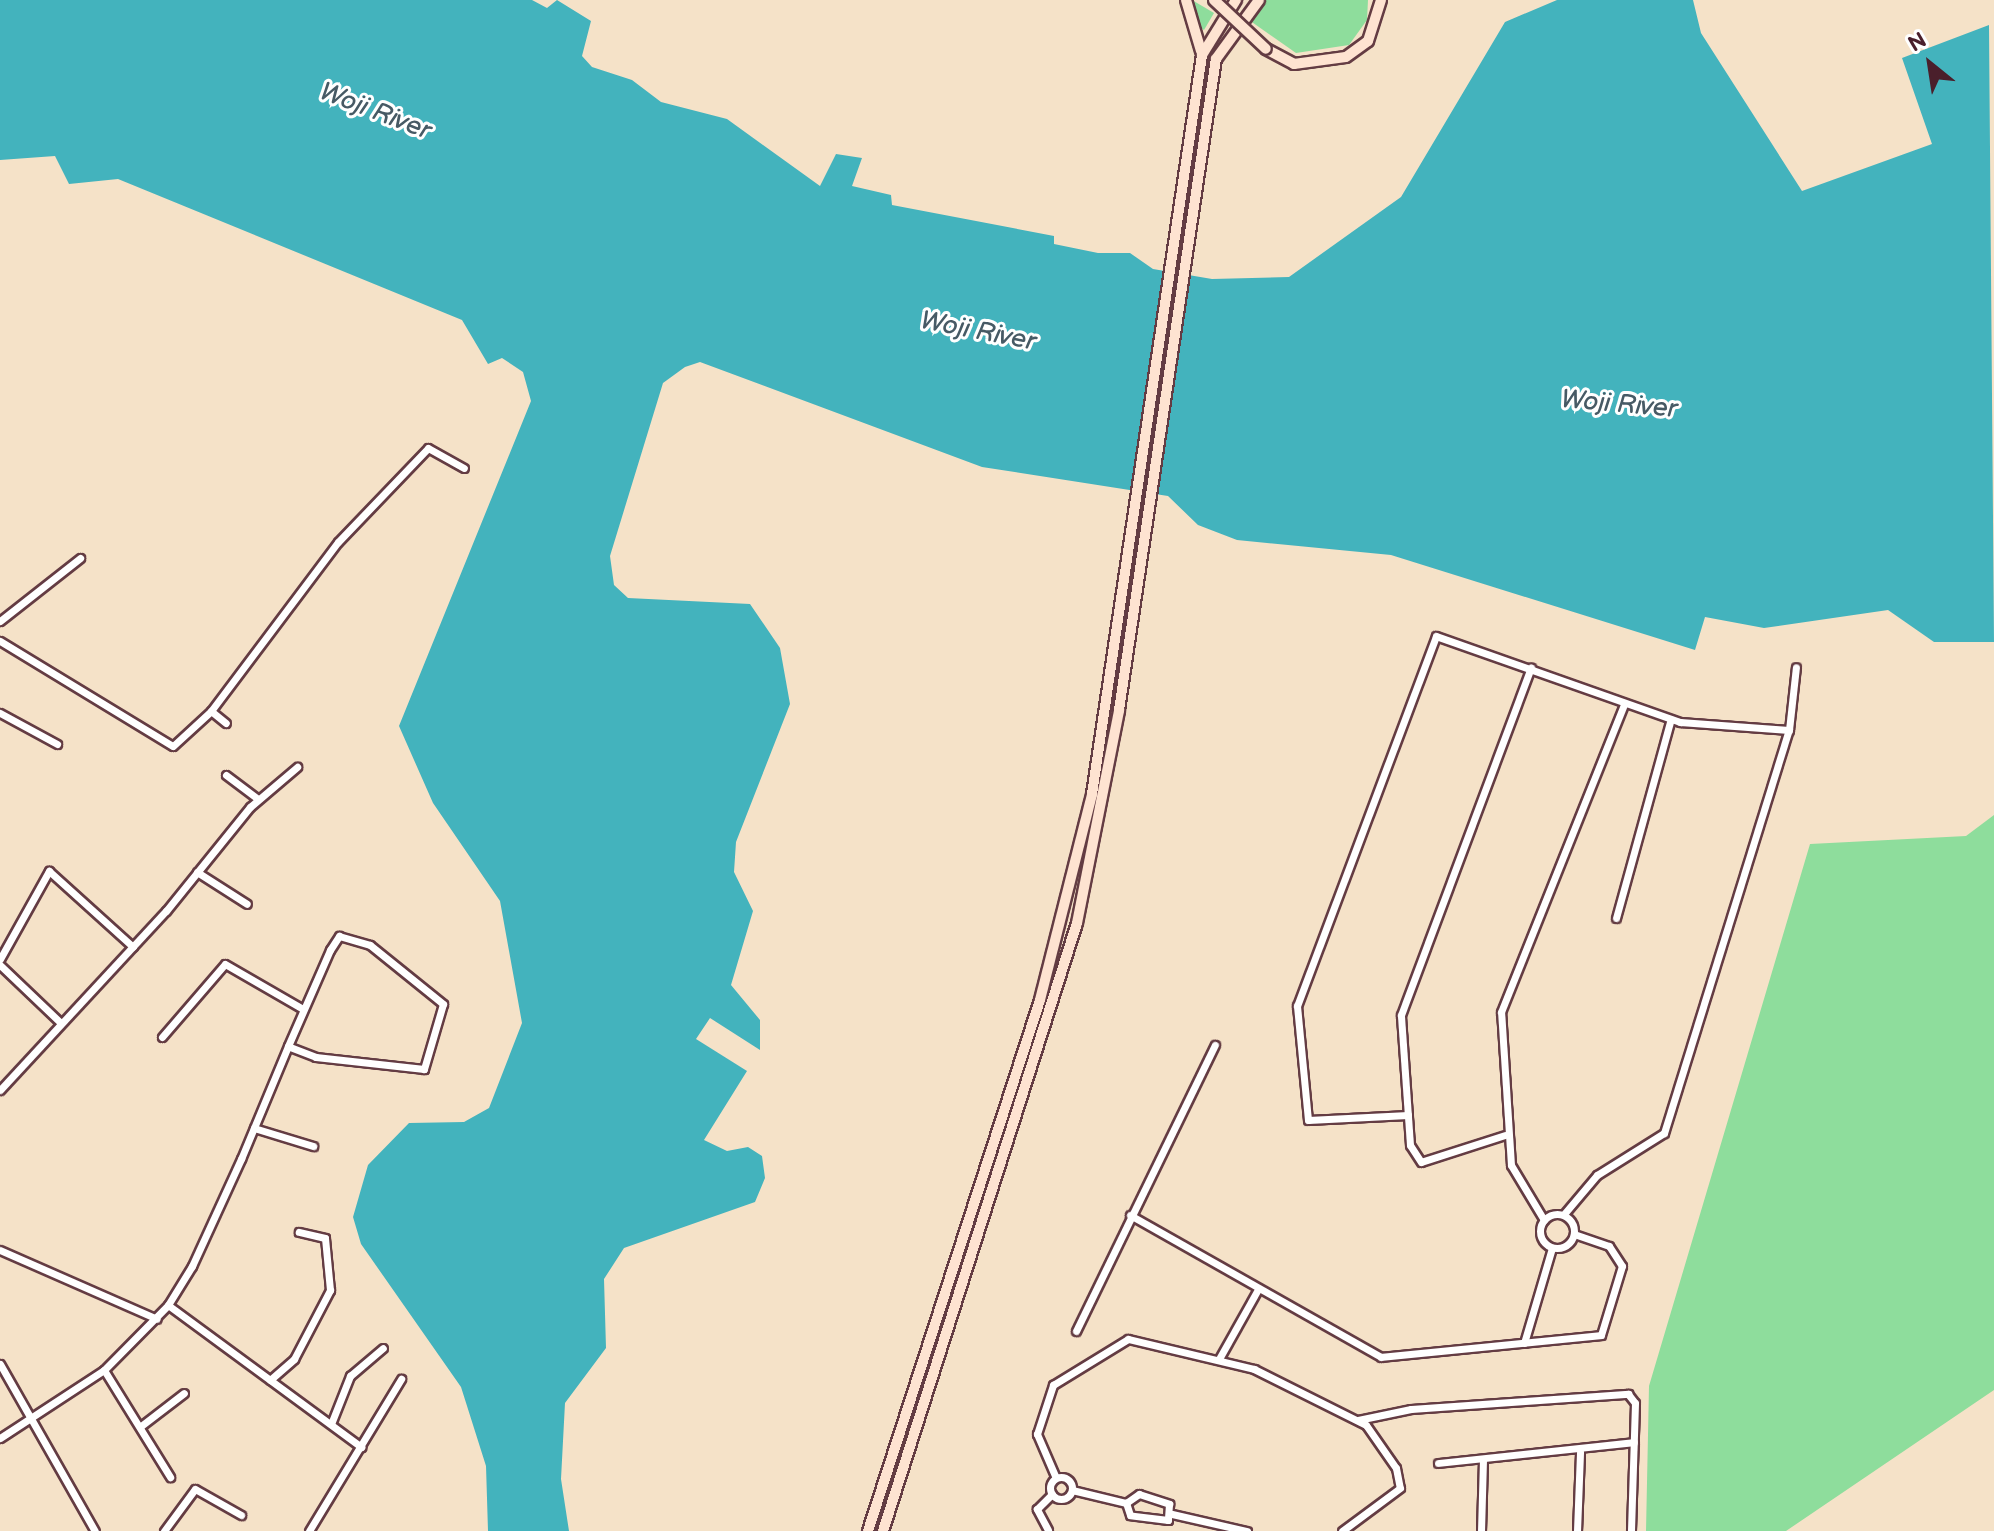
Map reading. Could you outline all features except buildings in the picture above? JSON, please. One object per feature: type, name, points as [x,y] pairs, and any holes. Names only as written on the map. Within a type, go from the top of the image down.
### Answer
[{"type":"main road","points":[[1186,0],[1202,55]]},
{"type":"main road","points":[[1214,0],[1266,49],[1294,64],[1329,62],[1357,51],[1378,21],[1381,0]]},
{"type":"main road","points":[[883,1531],[1077,923],[1109,768],[1181,196],[1202,55],[1236,0]]},
{"type":"main road","points":[[868,1531],[1058,937],[1106,721],[1216,59],[1259,0]]},
{"type":"main road","points":[[1374,0],[1378,21]]},
{"type":"street","points":[[0,641],[164,743],[180,742],[211,711],[338,542],[428,448],[464,468]]},
{"type":"street","points":[[0,621],[80,558]]},
{"type":"street","points":[[1408,1115],[1308,1120],[1298,995],[1436,636],[1531,667],[1671,719],[1789,730]]},
{"type":"street","points":[[1505,1135],[1428,1164],[1410,1145],[1403,998],[1531,667]]},
{"type":"street","points":[[1544,1220],[1564,1214],[1597,1175],[1664,1133],[1789,730],[1796,667]]},
{"type":"street","points":[[1552,1248],[1541,1237],[1544,1220],[1521,1188],[1505,1135],[1501,1012],[1624,704]]},
{"type":"street","points":[[211,711],[226,723]]},
{"type":"street","points":[[0,713],[57,744]]},
{"type":"street","points":[[1616,918],[1671,719]]},
{"type":"street","points":[[0,1090],[133,947],[258,799],[297,767]]},
{"type":"street","points":[[226,775],[258,799]]},
{"type":"street","points":[[0,959],[49,871],[133,947]]},
{"type":"street","points":[[197,872],[247,904]]},
{"type":"street","points":[[0,1438],[35,1418],[104,1370],[168,1305],[254,1128],[303,1009],[344,933],[438,998],[444,1014],[424,1069],[316,1057],[288,1046]]},
{"type":"street","points":[[162,1037],[225,964],[303,1009]]},
{"type":"street","points":[[0,965],[61,1023]]},
{"type":"street","points":[[1076,1331],[1215,1045]]},
{"type":"street","points":[[254,1128],[313,1146]]},
{"type":"street","points":[[1130,1215],[1257,1291],[1381,1357],[1524,1343],[1609,1328],[1622,1266],[1609,1246],[1574,1234],[1564,1214]]},
{"type":"street","points":[[270,1380],[294,1359],[330,1290],[325,1238],[299,1232]]},
{"type":"street","points":[[1524,1343],[1552,1248],[1574,1234]]},
{"type":"street","points":[[0,1250],[157,1319]]},
{"type":"street","points":[[1219,1359],[1257,1291]]},
{"type":"street","points":[[168,1305],[361,1447]]},
{"type":"street","points":[[1048,1530],[1037,1509],[1052,1494],[1056,1478],[1037,1434],[1053,1385],[1128,1339],[1219,1359],[1277,1377],[1358,1420],[1396,1468],[1400,1488],[1342,1531]]},
{"type":"street","points":[[331,1424],[350,1376],[383,1348]]},
{"type":"street","points":[[0,1364],[35,1418],[95,1531]]},
{"type":"street","points":[[104,1370],[170,1477]]},
{"type":"street","points":[[309,1531],[401,1379]]},
{"type":"street","points":[[1358,1420],[1622,1392],[1635,1403],[1631,1531]]},
{"type":"street","points":[[141,1426],[184,1393]]},
{"type":"street","points":[[1438,1463],[1580,1452],[1634,1442]]},
{"type":"street","points":[[1577,1531],[1580,1452]]},
{"type":"street","points":[[1481,1531],[1483,1460]]},
{"type":"street","points":[[1056,1478],[1068,1479],[1072,1490]]},
{"type":"street","points":[[164,1531],[195,1489],[241,1515]]},
{"type":"street","points":[[1052,1494],[1063,1499],[1072,1490]]},
{"type":"street","points":[[1072,1490],[1126,1503],[1139,1494],[1164,1500],[1172,1514]]},
{"type":"street","points":[[1126,1503],[1130,1515],[1157,1523],[1172,1514],[1247,1531]]},
{"type":"green space","points":[[1192,0],[1214,13],[1204,30],[1201,28]]},
{"type":"green space","points":[[1266,0],[1368,0],[1367,20],[1349,45],[1296,53],[1249,20]]},
{"type":"green space","points":[[1994,815],[1994,1390],[1786,1531],[1646,1531],[1649,1386],[1810,844],[1966,836]]},
{"type":"water","name":"Woji River","points":[[0,0],[532,0],[547,8],[557,0],[591,21],[582,56],[592,67],[632,80],[661,102],[727,119],[820,186],[836,154],[862,158],[852,186],[891,195],[892,205],[1054,236],[1054,244],[1098,253],[1130,253],[1153,269],[1212,279],[1289,277],[1401,197],[1505,22],[1557,0],[1693,0],[1701,33],[1802,191],[1932,144],[1902,58],[1989,25],[1994,642],[1934,642],[1888,610],[1764,628],[1705,617],[1695,650],[1391,555],[1237,540],[1198,525],[1168,496],[982,467],[700,362],[685,367],[663,383],[610,556],[614,585],[628,598],[750,604],[780,648],[790,704],[736,842],[734,872],[753,911],[731,985],[760,1020],[760,1050],[710,1018],[696,1039],[747,1071],[704,1140],[727,1151],[748,1147],[762,1156],[765,1178],[755,1202],[624,1248],[604,1279],[606,1348],[565,1403],[561,1479],[569,1531],[488,1531],[486,1466],[461,1387],[361,1244],[353,1217],[368,1165],[409,1123],[464,1122],[489,1108],[522,1023],[500,901],[433,803],[399,726],[531,401],[523,372],[502,358],[488,364],[462,320],[118,179],[69,184],[55,156],[0,160]]}]
